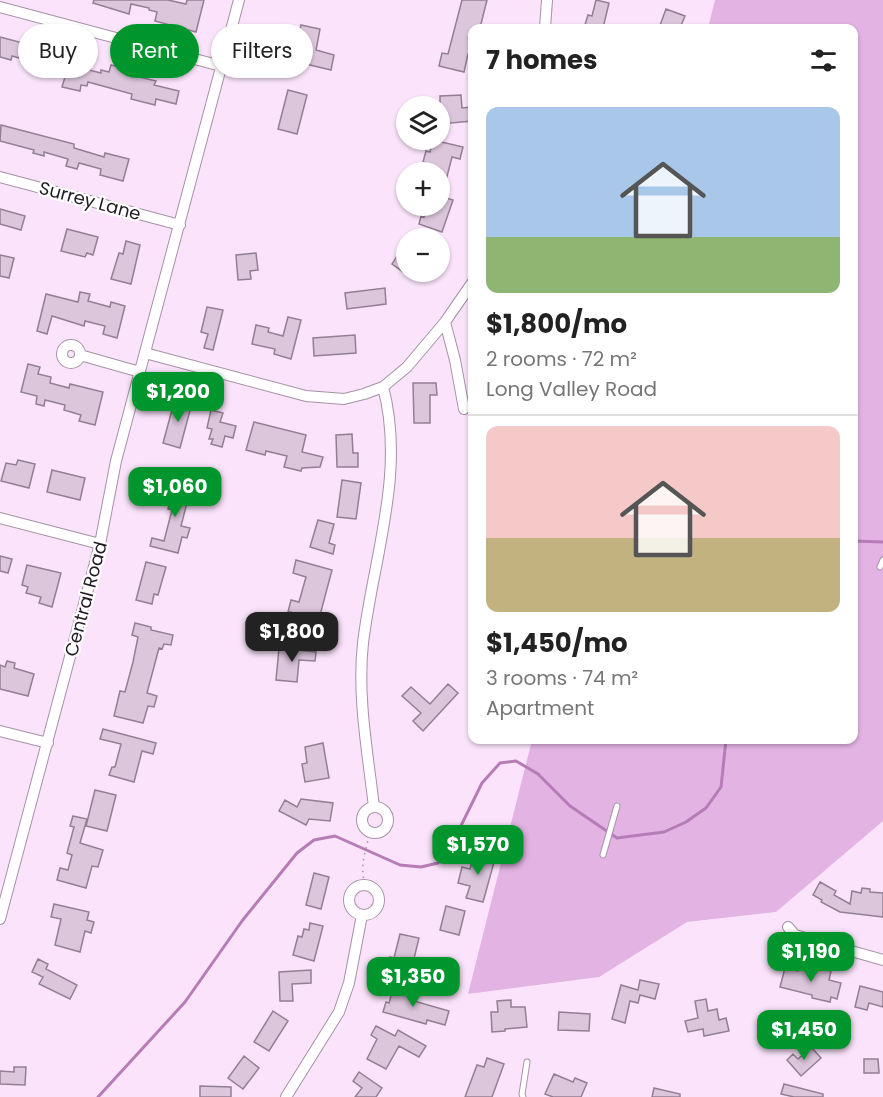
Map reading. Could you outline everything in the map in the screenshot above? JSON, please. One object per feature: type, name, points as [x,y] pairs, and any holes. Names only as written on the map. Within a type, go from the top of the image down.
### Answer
[{"type":"street","name":"Central Road","points":[[232,24],[239,0]]},
{"type":"street","points":[[545,24],[547,0]]},
{"type":"street","points":[[0,7],[211,63]]},
{"type":"street","name":"Central Road","points":[[0,919],[100,543],[116,461],[218,78]]},
{"type":"street","name":"Surrey Lane","points":[[0,177],[180,225]]},
{"type":"street","points":[[145,352],[306,396],[344,399],[383,387],[407,367],[468,289]]},
{"type":"street","points":[[445,321],[464,409]]},
{"type":"street","points":[[80,355],[140,372]]},
{"type":"street","points":[[374,807],[365,726],[362,660],[390,479],[390,431],[388,405],[383,387]]},
{"type":"street","points":[[0,518],[100,543]]},
{"type":"street","points":[[0,731],[48,742]]},
{"type":"street","points":[[374,807],[382,809],[388,820],[382,831],[369,836],[363,827],[362,818],[366,810],[374,807]]},
{"type":"street","points":[[365,884],[376,890],[379,900],[372,913],[362,915],[353,910],[349,901],[352,891],[365,884]]},
{"type":"street","points":[[286,1097],[339,1012],[349,983],[362,915]]},
{"type":"street","points":[[788,927],[795,935],[883,960]]},
{"type":"lane","points":[[880,567],[883,560]]},
{"type":"lane","points":[[603,855],[617,806]]},
{"type":"lane","points":[[523,1097],[527,1062]]},
{"type":"path","points":[[365,884],[362,865],[369,836]]},
{"type":"shaded area","points":[[715,0],[883,0],[883,821],[776,912],[687,922],[599,977],[468,994],[531,744],[858,744],[858,24],[709,24]]},
{"type":"building","points":[[94,0],[168,0],[186,4],[187,0],[204,0],[198,24],[166,24],[155,21],[157,12],[131,4],[129,14],[93,3]]},
{"type":"building","points":[[462,0],[487,0],[481,24],[468,24],[468,54],[464,72],[439,66],[442,53],[448,54]]},
{"type":"building","points":[[596,0],[609,3],[604,24],[585,24],[588,15],[592,16]]},
{"type":"building","points":[[666,9],[685,16],[682,24],[660,24]]},
{"type":"building","points":[[313,28],[320,29],[316,50],[334,55],[331,70],[313,66]]},
{"type":"building","points":[[0,37],[18,42],[18,58],[12,56],[11,60],[0,57]]},
{"type":"building","points":[[110,68],[110,78],[144,78],[156,81],[154,85],[179,91],[176,104],[156,99],[155,105],[131,99],[132,94],[88,82],[87,86],[81,85],[80,91],[62,87],[65,78],[98,78],[98,72],[101,73],[101,70],[109,72]]},
{"type":"building","points":[[288,90],[307,95],[297,134],[278,129]]},
{"type":"building","points":[[461,95],[462,108],[468,107],[468,121],[450,123],[450,96],[440,96]]},
{"type":"building","points":[[1,125],[74,144],[74,148],[104,157],[105,153],[129,159],[123,181],[100,175],[101,169],[79,163],[77,169],[66,166],[68,159],[44,152],[44,156],[33,153],[34,150],[0,141]]},
{"type":"building","points":[[450,144],[463,147],[460,159],[452,157],[450,165],[450,162],[423,162],[426,151],[430,152],[430,150],[450,150]]},
{"type":"building","points":[[0,209],[25,216],[21,230],[0,224]]},
{"type":"building","points":[[421,216],[448,216],[443,228],[430,228],[419,224]]},
{"type":"building","points":[[67,229],[98,237],[93,255],[87,253],[85,257],[61,251]]},
{"type":"building","points":[[126,241],[140,245],[131,284],[111,279],[119,253],[123,254]]},
{"type":"building","points":[[256,253],[258,270],[250,271],[251,279],[238,280],[236,255]]},
{"type":"building","points":[[0,255],[14,258],[9,278],[0,276]]},
{"type":"building","points":[[385,288],[386,304],[347,309],[345,293]]},
{"type":"building","points":[[80,292],[90,294],[88,301],[110,307],[111,302],[125,306],[117,338],[103,334],[105,326],[85,321],[84,326],[52,316],[47,334],[37,331],[46,294],[78,302]]},
{"type":"building","points":[[207,307],[223,310],[213,350],[204,348],[208,334],[201,332]]},
{"type":"building","points":[[288,317],[301,320],[291,359],[274,354],[275,349],[252,344],[256,325],[269,328],[268,332],[283,336]]},
{"type":"building","points":[[355,335],[356,353],[314,356],[313,338]]},
{"type":"building","points":[[28,364],[40,367],[38,374],[51,377],[50,383],[69,388],[70,384],[103,392],[95,425],[79,421],[81,415],[64,410],[65,405],[45,400],[44,406],[36,404],[37,396],[21,392]]},
{"type":"building","points":[[413,383],[436,383],[437,395],[430,395],[430,423],[414,423]]},
{"type":"building","points":[[175,399],[192,403],[180,448],[163,443]]},
{"type":"building","points":[[211,410],[223,413],[220,422],[236,426],[233,438],[225,436],[222,447],[211,444],[213,439],[209,439],[212,429],[207,428]]},
{"type":"building","points":[[254,422],[306,435],[302,452],[323,457],[320,467],[302,468],[301,471],[284,467],[287,456],[266,451],[265,455],[246,450]]},
{"type":"building","points":[[352,434],[353,453],[358,453],[358,467],[337,467],[336,435]]},
{"type":"building","points":[[18,460],[35,464],[29,488],[1,481],[6,463],[16,465]]},
{"type":"building","points":[[52,470],[85,478],[80,500],[47,492]]},
{"type":"building","points":[[165,480],[191,487],[181,526],[190,528],[187,538],[182,537],[178,553],[150,546],[152,538],[164,541],[172,510],[168,509],[172,492],[162,489]]},
{"type":"building","points":[[342,480],[361,483],[356,519],[337,517]]},
{"type":"building","points":[[318,520],[334,524],[329,543],[335,545],[333,554],[310,547]]},
{"type":"building","points":[[0,556],[12,559],[8,573],[0,571]]},
{"type":"building","points":[[296,560],[332,570],[319,619],[308,616],[303,636],[286,631],[291,612],[288,612],[291,600],[299,602],[306,577],[293,573]]},
{"type":"building","points":[[146,562],[166,567],[158,595],[154,594],[152,604],[136,600]]},
{"type":"building","points":[[27,565],[61,573],[52,607],[39,603],[41,597],[26,593],[28,587],[22,585]]},
{"type":"building","points":[[135,623],[151,627],[151,630],[173,635],[171,645],[164,644],[162,649],[159,648],[147,693],[157,696],[154,707],[148,706],[143,723],[114,716],[120,691],[125,692],[133,662],[138,637],[132,635]]},
{"type":"building","points":[[279,648],[316,652],[315,661],[299,660],[297,682],[276,680]]},
{"type":"building","points":[[7,661],[15,663],[14,668],[34,674],[28,696],[0,689],[0,665],[5,667]]},
{"type":"building","points":[[448,684],[458,693],[423,731],[413,721],[421,713],[402,696],[411,687],[430,704]]},
{"type":"building","points":[[103,729],[156,743],[153,754],[142,751],[134,782],[109,775],[112,767],[115,767],[121,744],[100,739]]},
{"type":"building","points":[[323,743],[329,778],[305,782],[302,764],[307,763],[305,747]]},
{"type":"building","points":[[95,790],[116,795],[107,831],[86,826]]},
{"type":"building","points":[[301,799],[333,803],[330,821],[309,819],[306,825],[279,811],[285,800],[297,807]]},
{"type":"building","points":[[73,816],[87,819],[80,843],[103,850],[98,867],[92,866],[86,888],[57,880],[60,868],[68,870],[72,855],[67,853],[74,827],[70,826]]},
{"type":"building","points":[[480,851],[496,855],[483,902],[466,898],[470,886],[458,883],[462,867],[470,869],[472,862],[477,864]]},
{"type":"building","points":[[314,873],[329,877],[321,909],[306,905]]},
{"type":"building","points":[[820,882],[836,891],[834,895],[850,904],[852,891],[861,893],[862,888],[870,889],[870,892],[883,893],[883,917],[840,912],[821,902],[822,900],[813,895]]},
{"type":"building","points":[[54,904],[89,912],[87,920],[94,922],[91,933],[85,931],[80,952],[55,945],[61,919],[51,917]]},
{"type":"building","points":[[446,906],[465,911],[459,935],[440,930]]},
{"type":"building","points":[[310,923],[323,926],[314,961],[293,955],[298,936],[302,937],[304,929],[309,930]]},
{"type":"building","points":[[400,934],[419,938],[410,975],[387,969],[390,957],[394,958]]},
{"type":"building","points":[[38,959],[48,964],[46,969],[77,985],[70,999],[39,984],[43,977],[32,972]]},
{"type":"building","points":[[800,964],[831,971],[829,980],[841,983],[837,999],[831,997],[830,1002],[780,987],[785,968],[798,971]]},
{"type":"building","points":[[311,970],[311,983],[292,984],[293,1001],[280,1001],[279,972]]},
{"type":"building","points":[[640,980],[659,984],[655,999],[640,995],[638,1003],[630,1001],[625,1023],[612,1019],[621,985],[638,990]]},
{"type":"building","points":[[394,986],[416,992],[414,1001],[449,1011],[445,1025],[427,1020],[426,1024],[383,1012],[386,1002],[389,1003]]},
{"type":"building","points":[[860,986],[883,992],[883,1007],[869,1003],[867,1010],[855,1007]]},
{"type":"building","points":[[706,999],[708,1011],[717,1009],[719,1020],[726,1018],[729,1031],[704,1036],[703,1029],[688,1032],[685,1021],[698,1018],[695,1001]]},
{"type":"building","points":[[511,1000],[511,1007],[525,1007],[527,1027],[492,1032],[491,1012],[498,1012],[497,1001]]},
{"type":"building","points":[[273,1011],[288,1021],[269,1051],[254,1042]]},
{"type":"building","points":[[559,1012],[590,1014],[589,1031],[558,1030]]},
{"type":"building","points":[[376,1026],[395,1036],[398,1030],[426,1046],[419,1057],[399,1046],[386,1069],[367,1059],[377,1039],[371,1035]]},
{"type":"building","points":[[811,1047],[821,1058],[801,1076],[787,1060],[793,1054],[798,1059]]},
{"type":"building","points":[[244,1056],[259,1068],[243,1089],[228,1078]]},
{"type":"building","points":[[487,1058],[504,1064],[492,1097],[465,1097],[477,1065],[484,1067]]},
{"type":"building","points":[[864,1059],[878,1059],[879,1073],[864,1073]]},
{"type":"building","points":[[14,1067],[26,1067],[25,1085],[0,1084],[0,1071],[14,1072]]},
{"type":"building","points":[[359,1072],[382,1088],[376,1097],[355,1097],[362,1088],[353,1081]]},
{"type":"building","points":[[554,1074],[573,1082],[575,1078],[587,1083],[581,1097],[553,1097],[545,1094]]},
{"type":"building","points":[[784,1084],[823,1094],[823,1097],[794,1097],[781,1094]]},
{"type":"building","points":[[200,1086],[231,1087],[231,1097],[200,1097]]},
{"type":"building","points":[[654,1088],[680,1094],[680,1097],[652,1097]]},
{"type":"waterway","points":[[858,541],[883,542]]},
{"type":"waterway","points":[[98,1097],[185,1002],[242,921],[297,853],[314,840],[335,836],[400,865],[421,867],[438,863],[453,842],[482,783],[500,763],[516,761],[538,774],[570,806],[617,838],[664,832],[686,822],[706,808],[721,787],[726,744]]}]
